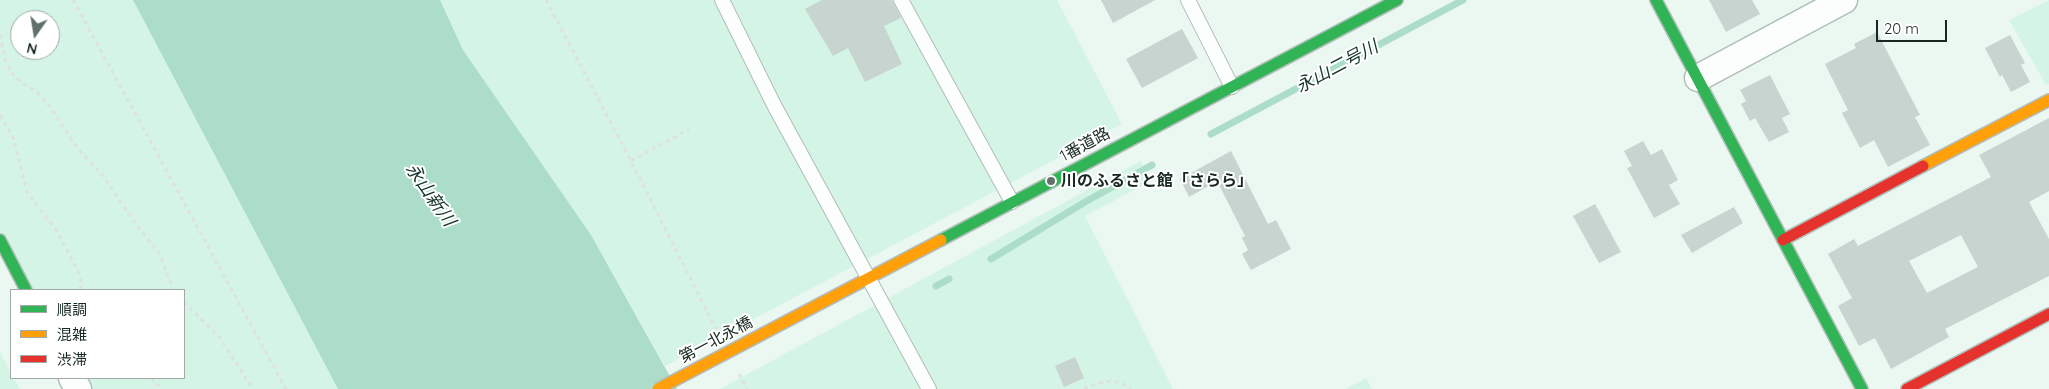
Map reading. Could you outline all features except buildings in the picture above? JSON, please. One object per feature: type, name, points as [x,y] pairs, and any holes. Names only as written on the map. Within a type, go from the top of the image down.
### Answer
[{"type":"street","name":"1番道路","points":[[789,320],[1397,0]]},
{"type":"street","points":[[1656,0],[1862,389]]},
{"type":"street","points":[[1698,78],[1844,0]]},
{"type":"street","points":[[1783,240],[2049,100]]},
{"type":"street","points":[[0,240],[25,289]]},
{"type":"street","points":[[1907,389],[2049,314]]},
{"type":"street","name":"第一北永橋","points":[[658,389],[789,320]]},
{"type":"lane","points":[[722,0],[774,106],[928,389]]},
{"type":"lane","points":[[901,0],[1012,202]]},
{"type":"lane","points":[[1188,0],[1232,86]]},
{"type":"path","points":[[73,0],[286,389]]},
{"type":"path","points":[[546,0],[631,161],[717,332]]},
{"type":"path","points":[[0,35],[5,60],[14,76],[36,91],[47,103],[80,150],[103,176],[136,224],[160,254],[173,289]]},
{"type":"path","points":[[0,115],[13,137],[27,192],[58,233],[80,274],[81,289]]},
{"type":"path","points":[[631,161],[689,129]]},
{"type":"path","points":[[185,303],[220,338],[253,389]]},
{"type":"path","points":[[739,373],[747,389]]},
{"type":"path","points":[[152,379],[162,389]]},
{"type":"path","points":[[1084,389],[1103,381],[1125,384],[1132,389]]},
{"type":"shaded area","points":[[0,0],[133,0],[338,389],[81,389],[76,379],[185,379],[185,289],[29,289],[0,231]]},
{"type":"shaded area","points":[[440,0],[1057,0],[1122,124],[665,366],[591,235],[463,50]]},
{"type":"shaded area","points":[[2049,0],[2049,84],[2046,85],[2009,20]]},
{"type":"shaded area","points":[[1141,161],[1151,181],[1085,216],[1173,389],[720,389]]},
{"type":"shaded area","points":[[0,352],[10,371],[10,379],[15,379],[20,389],[0,389]]},
{"type":"shaded area","points":[[1366,378],[1372,389],[1346,389]]},
{"type":"water","name":"永山新川","points":[[133,0],[440,0],[463,50],[591,235],[677,389],[338,389]]},
{"type":"waterway","name":"永山二号川","points":[[1211,134],[1463,0]]},
{"type":"waterway","name":"永山二号川","points":[[991,259],[1085,202],[1152,165]]},
{"type":"waterway","name":"永山二号川","points":[[936,286],[949,279]]},
{"type":"traffic: fast","points":[[941,240],[1397,0]]},
{"type":"traffic: fast","points":[[1656,0],[1862,389]]},
{"type":"traffic: fast","points":[[0,240],[25,289]]},
{"type":"traffic: slow","points":[[1923,166],[2049,100]]},
{"type":"traffic: slow","points":[[789,320],[941,240]]},
{"type":"traffic: slow","points":[[658,389],[789,320]]},
{"type":"traffic: jam","points":[[1783,240],[1923,166]]},
{"type":"traffic: jam","points":[[1907,389],[2049,314]]},
{"type":"place","name":"川のふるさと館「さらら」","points":[[1051,181]]}]
